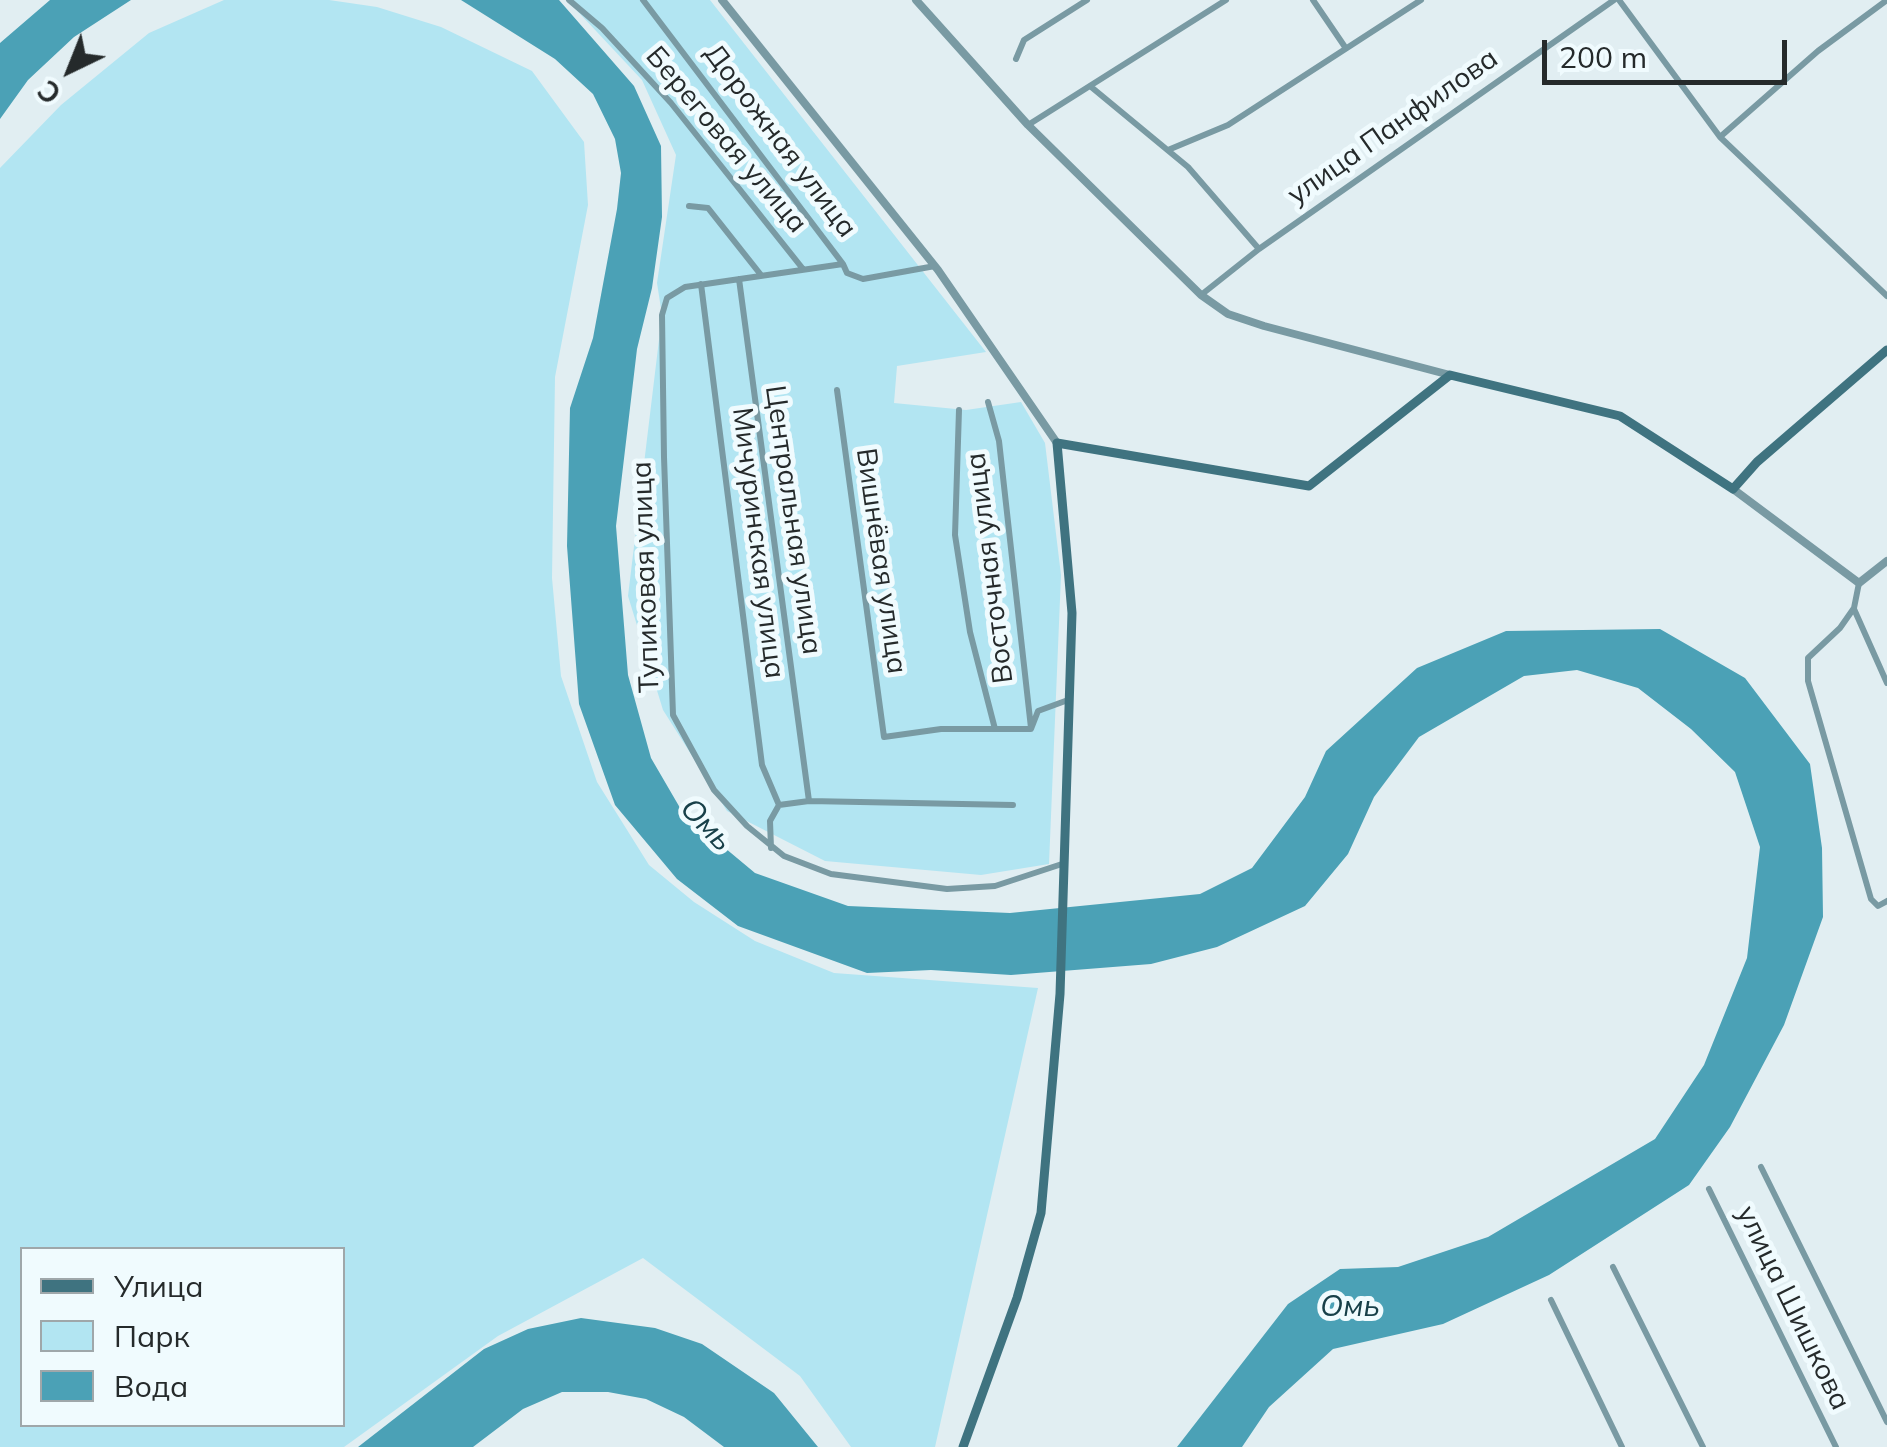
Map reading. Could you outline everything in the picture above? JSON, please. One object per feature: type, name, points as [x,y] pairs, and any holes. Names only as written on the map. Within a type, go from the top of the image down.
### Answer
[{"type":"main road","points":[[962,1447],[1017,1298],[1041,1213],[1060,994],[1072,613],[1057,443],[1309,486],[1450,374],[1620,416],[1733,489],[1757,462],[1887,350]]},
{"type":"street","name":"Береговая улица","points":[[569,0],[602,28],[671,103],[804,270]]},
{"type":"street","name":"Дорожная улица","points":[[643,0],[843,264]]},
{"type":"street","points":[[722,0],[935,266],[1000,355],[1057,443]]},
{"type":"street","points":[[916,0],[1028,125],[1201,296],[1228,314],[1264,326],[1450,374]]},
{"type":"street","points":[[1016,59],[1024,40],[1087,0]]},
{"type":"street","points":[[1028,125],[1226,0]]},
{"type":"street","points":[[1313,0],[1344,48]]},
{"type":"street","points":[[1168,150],[1228,126],[1421,0]]},
{"type":"street","points":[[1617,0],[1720,137],[1887,296]]},
{"type":"street","name":"улица Панфилова","points":[[1201,296],[1259,248],[1617,0]]},
{"type":"street","points":[[1720,137],[1818,51],[1887,0]]},
{"type":"street","points":[[1090,86],[1154,143],[1168,150],[1259,248]]},
{"type":"street","points":[[690,206],[708,208],[761,276]]},
{"type":"street","points":[[700,284],[843,264],[847,273],[863,279],[935,266]]},
{"type":"street","name":"Центральная улица","points":[[739,279],[808,800]]},
{"type":"street","name":"Тупиковая улица","points":[[700,284],[684,287],[667,298],[662,315],[673,715],[714,790],[771,848],[831,874],[946,889],[995,886],[1065,866]]},
{"type":"street","name":"Мичуринская улица","points":[[700,284],[762,765],[780,805]]},
{"type":"street","name":"Вишнёвая улица","points":[[836,390],[884,738],[941,730],[994,729]]},
{"type":"street","name":"Восточная улица","points":[[988,402],[999,441],[1031,729]]},
{"type":"street","points":[[959,410],[955,536],[970,632],[981,662],[994,729],[1031,729],[1038,712],[1070,700]]},
{"type":"street","points":[[1733,489],[1859,583]]},
{"type":"street","points":[[1887,561],[1859,583],[1854,608],[1840,628],[1808,658],[1808,681],[1871,899],[1878,906],[1887,901]]},
{"type":"street","points":[[1854,608],[1887,683]]},
{"type":"street","points":[[771,848],[770,821],[780,805],[808,800],[1013,804]]},
{"type":"street","points":[[1761,1167],[1887,1422]]},
{"type":"street","name":"улица Шишкова","points":[[1709,1189],[1836,1447]]},
{"type":"street","points":[[1613,1267],[1704,1447]]},
{"type":"street","points":[[1551,1300],[1622,1447]]},
{"type":"green space","points":[[224,0],[329,0],[377,7],[441,27],[532,71],[584,142],[588,205],[555,377],[552,578],[561,676],[597,782],[649,865],[694,902],[755,941],[834,973],[1038,988],[935,1447],[851,1447],[800,1376],[643,1258],[498,1336],[344,1447],[0,1447],[0,168],[61,105],[149,33]]},
{"type":"green space","points":[[567,0],[710,0],[986,352],[897,366],[894,403],[966,410],[1021,402],[1045,443],[1061,575],[1049,864],[981,875],[825,861],[727,811],[663,710],[628,596],[662,315],[657,283],[676,155],[642,80]]},
{"type":"water","points":[[50,0],[131,0],[74,37],[28,80],[0,119],[0,43]]},
{"type":"water","name":"Омь","points":[[461,0],[559,0],[634,86],[661,146],[662,217],[652,288],[637,349],[616,526],[628,675],[651,758],[683,813],[755,873],[848,906],[1010,913],[1200,894],[1252,868],[1305,797],[1326,751],[1417,668],[1506,631],[1660,629],[1745,678],[1810,764],[1822,848],[1823,917],[1784,1025],[1730,1127],[1689,1185],[1549,1275],[1443,1324],[1333,1349],[1269,1407],[1242,1447],[1177,1447],[1288,1304],[1340,1269],[1398,1267],[1488,1237],[1655,1139],[1704,1065],[1747,958],[1760,847],[1735,772],[1691,729],[1638,688],[1577,670],[1524,676],[1419,737],[1374,797],[1348,854],[1305,906],[1217,947],[1151,964],[1011,975],[931,970],[867,973],[738,926],[677,879],[615,805],[579,704],[567,546],[570,408],[593,338],[617,209],[621,173],[615,139],[593,94],[555,59]]},
{"type":"water","points":[[581,1318],[655,1328],[702,1344],[774,1393],[818,1447],[724,1447],[684,1417],[646,1399],[608,1392],[562,1392],[523,1409],[473,1447],[358,1447],[484,1349],[528,1329]]}]
